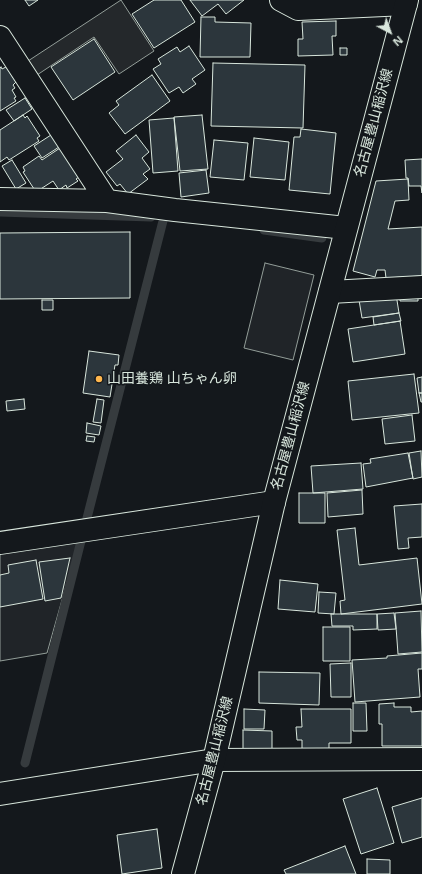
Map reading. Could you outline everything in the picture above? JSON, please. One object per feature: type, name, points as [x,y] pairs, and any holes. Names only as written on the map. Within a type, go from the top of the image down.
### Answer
[{"type":"street","points":[[280,0],[298,9],[406,2]]},
{"type":"street","name":"名古屋豊山稲沢線","points":[[183,874],[214,760],[274,502],[406,2]]},
{"type":"street","points":[[0,37],[107,201]]},
{"type":"street","points":[[0,199],[107,201],[174,210],[346,228]]},
{"type":"street","points":[[330,292],[422,287]]},
{"type":"street","points":[[0,543],[274,502]]},
{"type":"street","points":[[0,794],[214,760],[422,759]]},
{"type":"shaded area","points":[[121,0],[154,51],[119,74],[94,37],[37,75],[28,61]]},
{"type":"shaded area","points":[[265,263],[314,275],[293,360],[244,348]]},
{"type":"shaded area","points":[[79,540],[47,653],[0,661],[0,552]]},
{"type":"building","points":[[25,0],[38,0],[29,6]]},
{"type":"building","points":[[154,0],[181,0],[195,22],[154,48],[132,14]]},
{"type":"building","points":[[190,0],[244,0],[226,14],[218,4],[202,16]]},
{"type":"building","points":[[201,17],[215,17],[215,22],[251,23],[250,57],[200,57]]},
{"type":"building","points":[[336,21],[336,36],[332,36],[333,55],[298,56],[298,39],[303,39],[302,22]]},
{"type":"building","points":[[94,39],[115,72],[73,100],[51,67]]},
{"type":"building","points":[[189,46],[205,70],[192,79],[196,84],[183,93],[179,87],[169,93],[153,69],[161,64],[158,59],[177,47],[180,52]]},
{"type":"building","points":[[340,48],[347,48],[347,55],[340,55]]},
{"type":"building","points":[[213,63],[305,65],[303,128],[211,126]]},
{"type":"building","points":[[1,67],[2,69],[6,67],[16,82],[13,85],[15,88],[12,90],[16,97],[14,98],[16,101],[0,111],[0,68]]},
{"type":"building","points":[[152,75],[170,101],[125,134],[109,113],[119,105],[116,101]]},
{"type":"building","points":[[25,98],[32,109],[14,121],[6,110]]},
{"type":"building","points":[[23,115],[25,118],[27,116],[40,136],[37,138],[39,141],[9,160],[7,157],[0,162],[0,130]]},
{"type":"building","points":[[202,115],[208,169],[180,171],[174,117]]},
{"type":"building","points":[[174,118],[178,171],[153,173],[149,120]]},
{"type":"building","points":[[301,129],[336,133],[330,194],[289,190],[294,137],[300,137]]},
{"type":"building","points":[[51,135],[59,147],[42,158],[34,146]]},
{"type":"building","points":[[136,135],[149,152],[142,158],[150,169],[143,174],[148,179],[128,194],[120,184],[117,186],[106,172],[123,159],[116,151]]},
{"type":"building","points":[[254,138],[289,142],[285,180],[250,177]]},
{"type":"building","points":[[214,140],[248,143],[244,180],[210,177]]},
{"type":"building","points":[[60,148],[79,177],[76,179],[78,181],[67,188],[66,185],[59,190],[53,181],[36,192],[23,172],[25,171],[23,167],[39,156],[42,160]]},
{"type":"building","points":[[422,159],[422,193],[421,186],[409,186],[408,178],[406,178],[405,160]]},
{"type":"building","points":[[12,160],[26,183],[16,189],[2,166]]},
{"type":"building","points":[[206,170],[209,193],[181,197],[179,173]]},
{"type":"building","points":[[408,179],[409,200],[395,201],[388,229],[422,227],[422,276],[386,278],[385,270],[377,270],[375,277],[353,271],[376,181]]},
{"type":"building","points":[[130,232],[130,298],[0,299],[0,233]]},
{"type":"building","points":[[400,291],[418,291],[418,301],[400,301]]},
{"type":"building","points":[[396,294],[399,313],[362,318],[359,300]]},
{"type":"building","points":[[42,300],[53,300],[53,310],[42,310]]},
{"type":"building","points":[[399,313],[401,321],[374,325],[373,317]]},
{"type":"building","points":[[400,321],[405,354],[353,362],[348,329]]},
{"type":"building","name":"山田養鶏 山ちゃん卵","points":[[89,351],[119,355],[118,365],[115,365],[110,397],[83,393]]},
{"type":"building","points":[[414,374],[419,413],[352,420],[348,381]]},
{"type":"building","points":[[422,377],[422,393],[419,393],[417,378]]},
{"type":"building","points":[[419,393],[422,393],[422,402],[421,402]]},
{"type":"building","points":[[24,399],[25,409],[7,411],[6,401]]},
{"type":"building","points":[[97,399],[104,400],[101,423],[93,422]]},
{"type":"building","points":[[412,415],[415,441],[385,444],[382,419]]},
{"type":"building","points":[[87,423],[101,426],[99,435],[86,433]]},
{"type":"building","points":[[87,436],[95,437],[94,442],[86,441]]},
{"type":"building","points":[[421,451],[422,477],[413,479],[409,453]]},
{"type":"building","points":[[408,453],[413,478],[366,487],[363,464],[371,463],[370,459]]},
{"type":"building","points":[[361,463],[363,489],[313,493],[311,466]]},
{"type":"building","points":[[362,490],[363,514],[328,517],[327,493]]},
{"type":"building","points":[[299,493],[325,493],[325,523],[299,523]]},
{"type":"building","points":[[422,504],[422,537],[408,538],[409,548],[398,549],[394,506]]},
{"type":"building","points":[[355,528],[359,565],[417,558],[422,604],[341,614],[340,601],[345,600],[337,530]]},
{"type":"building","points":[[70,558],[61,598],[45,601],[39,562]]},
{"type":"building","points":[[36,560],[43,599],[0,607],[0,575],[9,573],[8,565]]},
{"type":"building","points":[[280,580],[318,584],[315,612],[278,609]]},
{"type":"building","points":[[319,592],[336,593],[334,614],[318,613]]},
{"type":"building","points":[[421,611],[422,652],[398,654],[395,613]]},
{"type":"building","points":[[394,613],[396,629],[378,630],[377,614]]},
{"type":"building","points":[[331,614],[377,614],[377,629],[353,630],[353,626],[332,626]]},
{"type":"building","points":[[323,627],[350,627],[350,661],[323,661]]},
{"type":"building","points":[[422,653],[422,669],[418,669],[420,697],[355,702],[352,660],[387,658],[387,656]]},
{"type":"building","points":[[351,663],[351,697],[331,697],[330,664]]},
{"type":"building","points":[[259,672],[320,673],[319,705],[259,703]]},
{"type":"building","points":[[353,703],[366,703],[367,731],[353,731]]},
{"type":"building","points":[[394,703],[394,707],[411,707],[411,712],[422,711],[422,746],[382,746],[382,724],[379,724],[379,704]]},
{"type":"building","points":[[244,709],[265,710],[264,729],[244,729]]},
{"type":"building","points":[[301,709],[351,709],[351,743],[329,743],[329,749],[302,749],[302,740],[297,740],[296,727],[302,727]]},
{"type":"building","points":[[243,730],[272,731],[272,750],[243,750]]},
{"type":"building","points":[[377,788],[394,843],[361,854],[343,799]]},
{"type":"building","points":[[422,798],[422,837],[402,843],[392,807]]},
{"type":"building","points":[[157,829],[162,868],[122,874],[117,835]]},
{"type":"building","points":[[345,846],[356,874],[286,874],[284,870]]},
{"type":"building","points":[[367,859],[390,860],[390,874],[367,874]]},
{"type":"waterway","points":[[0,212],[151,217]]},
{"type":"waterway","points":[[87,518],[164,217]]},
{"type":"waterway","points":[[264,230],[322,238]]},
{"type":"waterway","points":[[25,763],[81,541]]},
{"type":"place","name":"山田養鶏 山ちゃん卵","points":[[99,379]]}]
